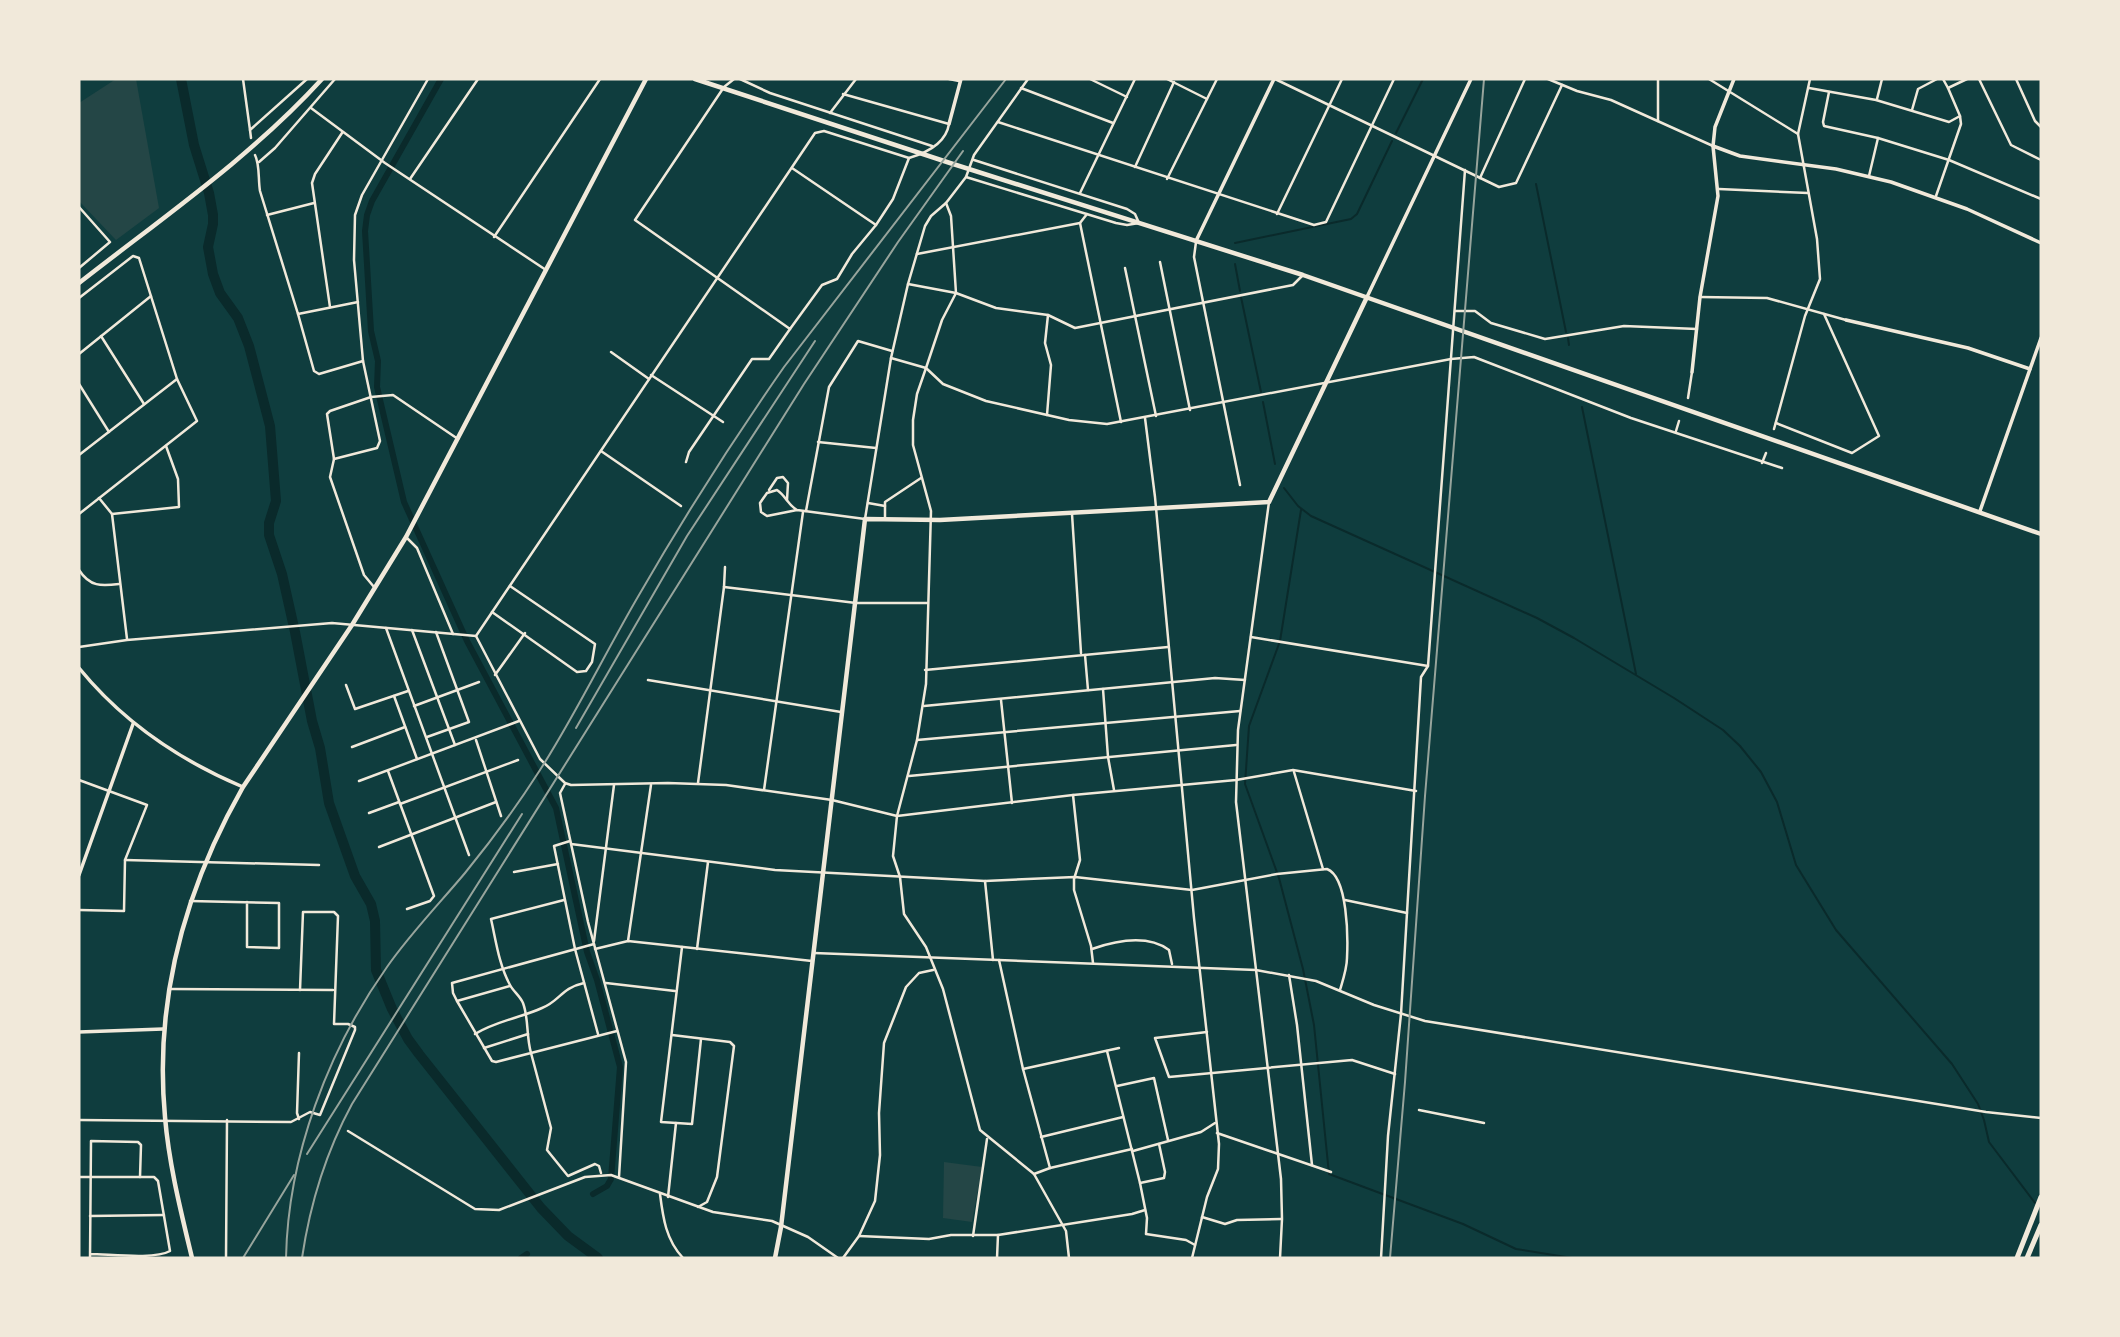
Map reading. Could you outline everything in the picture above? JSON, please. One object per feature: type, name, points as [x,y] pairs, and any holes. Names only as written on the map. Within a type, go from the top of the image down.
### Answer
[{"type":"highway","points":[[2017,1258],[2041,1198]]},
{"type":"highway","points":[[2027,1258],[2041,1225]]},
{"type":"main road","points":[[79,283],[271,131],[323,79]]},
{"type":"main road","points":[[192,1258],[177,1193],[165,1119],[163,1029],[176,947],[204,863],[243,787],[352,625],[406,537],[646,79]]},
{"type":"main road","points":[[695,79],[1303,275],[2041,534]]},
{"type":"main road","points":[[775,1258],[781,1227],[865,519],[931,520],[1269,502],[1367,298]]},
{"type":"street","points":[[243,79],[251,138]]},
{"type":"street","points":[[250,130],[307,79]]},
{"type":"street","points":[[258,162],[311,108],[335,79]]},
{"type":"street","points":[[334,458],[377,448],[380,441],[373,397],[363,361],[354,260],[355,215],[362,195],[428,79]]},
{"type":"street","points":[[410,179],[478,79]]},
{"type":"street","points":[[494,237],[600,79]]},
{"type":"street","points":[[733,79],[724,87],[635,220],[790,329]]},
{"type":"street","points":[[740,79],[770,93],[932,146]]},
{"type":"street","points":[[753,84],[757,79]]},
{"type":"street","points":[[830,113],[856,79]]},
{"type":"street","points":[[686,462],[689,452],[752,359],[769,359],[822,285],[836,279],[876,225],[893,199],[909,158],[942,141],[948,133],[961,80],[948,79]]},
{"type":"street","points":[[787,501],[788,483],[783,477],[777,478],[760,503],[760,510],[764,515],[773,516],[797,510],[865,519],[892,351],[927,221],[946,203],[966,177],[973,159],[1028,79]]},
{"type":"street","points":[[1090,79],[1127,97]]},
{"type":"street","points":[[1080,193],[1135,79]]},
{"type":"street","points":[[1167,79],[1208,99]]},
{"type":"street","points":[[1167,178],[1217,79]]},
{"type":"street","points":[[1240,485],[1194,257],[1196,242],[1274,79],[1499,187],[1516,183],[1562,85]]},
{"type":"street","points":[[1277,214],[1342,79]]},
{"type":"street","points":[[998,121],[1314,225],[1326,222],[1394,79]]},
{"type":"street","points":[[1367,298],[1471,79]]},
{"type":"street","points":[[1480,177],[1525,79]]},
{"type":"street","points":[[1548,79],[1611,100],[1741,156],[1869,176],[1936,197],[2041,243]]},
{"type":"street","points":[[1658,79],[1658,121]]},
{"type":"street","points":[[1709,79],[1798,134]]},
{"type":"street","points":[[1688,398],[1700,297],[1719,189],[1713,146],[1717,120],[1734,79]]},
{"type":"street","points":[[1774,429],[1820,274],[1798,134],[1810,79]]},
{"type":"street","points":[[1877,100],[1881,79]]},
{"type":"street","points":[[1912,110],[1918,89],[1937,79]]},
{"type":"street","points":[[1936,197],[1961,128],[1961,116],[1943,79]]},
{"type":"street","points":[[1948,88],[1967,79]]},
{"type":"street","points":[[1979,79],[2011,145],[2040,159],[2041,152]]},
{"type":"street","points":[[2016,79],[2035,121],[2041,127]]},
{"type":"street","points":[[1135,167],[1174,82]]},
{"type":"street","points":[[1021,88],[1114,124]]},
{"type":"street","points":[[1809,88],[1877,100],[1949,122],[1961,116]]},
{"type":"street","points":[[1829,92],[1822,122],[1824,126],[1878,138],[1949,160],[2041,200]]},
{"type":"street","points":[[843,94],[949,124]]},
{"type":"street","points":[[311,108],[383,162],[546,270]]},
{"type":"street","points":[[476,636],[815,133],[824,131],[909,158]]},
{"type":"street","points":[[330,307],[314,203],[313,179],[342,133]]},
{"type":"street","points":[[1869,176],[1878,138]]},
{"type":"street","points":[[255,155],[260,191],[314,371],[319,374],[363,361]]},
{"type":"street","points":[[966,177],[1116,223],[1139,223],[1135,214],[1127,209],[973,159]]},
{"type":"street","points":[[792,168],[876,225]]},
{"type":"street","points":[[1381,1258],[1388,1136],[1401,1014],[1421,677],[1428,666],[1465,170]]},
{"type":"street","points":[[1719,189],[1808,193]]},
{"type":"street","points":[[267,215],[314,203]]},
{"type":"street","points":[[946,203],[951,216],[956,293],[942,320],[917,394],[913,420],[914,445],[931,520],[923,706],[897,816],[892,851],[900,877],[904,914],[922,941],[943,989],[980,1130],[1034,1174],[1063,1226],[1069,1258]]},
{"type":"street","points":[[79,207],[110,242],[79,268]]},
{"type":"street","points":[[79,214],[83,211]]},
{"type":"street","points":[[917,254],[1080,223],[1087,214]]},
{"type":"street","points":[[1080,223],[1121,422]]},
{"type":"street","points":[[79,298],[133,256],[139,258],[177,379],[197,421],[79,514]]},
{"type":"street","points":[[1160,262],[1190,410]]},
{"type":"street","points":[[1125,268],[1156,416]]},
{"type":"street","points":[[908,284],[956,293],[996,308],[1048,315],[1075,328],[1293,285],[1298,283],[1303,275]]},
{"type":"street","points":[[79,354],[151,296]]},
{"type":"street","points":[[1700,297],[1767,298],[1846,320],[1968,348],[2029,369]]},
{"type":"street","points":[[298,314],[358,302]]},
{"type":"street","points":[[1455,311],[1475,312],[1491,323],[1545,339],[1624,326],[1696,329]]},
{"type":"street","points":[[1776,424],[1852,453],[1879,436],[1824,314]]},
{"type":"street","points":[[1047,416],[1051,365],[1045,343],[1048,315]]},
{"type":"street","points":[[101,336],[144,404]]},
{"type":"street","points":[[1980,512],[2041,338]]},
{"type":"street","points":[[764,790],[804,511],[829,387],[858,341],[892,351]]},
{"type":"street","points":[[611,352],[723,422]]},
{"type":"street","points":[[891,358],[926,369],[943,384],[986,401],[1090,423],[1145,418],[1451,359],[1482,359],[1631,418],[1782,468]]},
{"type":"street","points":[[79,455],[177,379]]},
{"type":"street","points":[[79,384],[108,432]]},
{"type":"street","points":[[375,589],[364,575],[332,483],[330,470],[334,458],[327,414],[373,397],[393,395],[458,439]]},
{"type":"street","points":[[1145,418],[1217,1133],[1218,1169],[1192,1258]]},
{"type":"street","points":[[1675,432],[1679,421]]},
{"type":"street","points":[[818,442],[876,449]]},
{"type":"street","points":[[113,514],[178,507],[178,479],[166,446]]},
{"type":"street","points":[[601,451],[681,506]]},
{"type":"street","points":[[1762,463],[1766,453]]},
{"type":"street","points":[[885,520],[888,499],[921,478]]},
{"type":"street","points":[[767,493],[777,490],[789,505],[797,510]]},
{"type":"street","points":[[99,498],[113,514],[127,640]]},
{"type":"street","points":[[1269,502],[1240,711],[1236,780],[1244,880],[1278,1154],[1282,1219],[1280,1258]]},
{"type":"street","points":[[867,503],[885,506]]},
{"type":"street","points":[[1072,513],[1088,690]]},
{"type":"street","points":[[406,537],[417,548],[455,634]]},
{"type":"street","points":[[698,783],[724,587],[724,567]]},
{"type":"street","points":[[79,570],[83,577],[97,586],[119,584]]},
{"type":"street","points":[[492,612],[577,672],[586,671],[592,663],[595,644],[508,585]]},
{"type":"street","points":[[724,587],[856,603],[927,603]]},
{"type":"street","points":[[79,647],[127,640],[315,624],[476,636]]},
{"type":"street","points":[[386,628],[469,855]]},
{"type":"street","points":[[412,630],[455,746]]},
{"type":"street","points":[[426,738],[469,722],[436,632]]},
{"type":"street","points":[[495,675],[524,634]]},
{"type":"street","points":[[476,636],[540,759],[565,783],[575,786],[698,783],[832,800],[897,816],[1073,795],[1236,780],[1293,770],[1416,791]]},
{"type":"street","points":[[1250,637],[1428,666]]},
{"type":"street","points":[[925,670],[1168,647]]},
{"type":"street","points":[[79,668],[133,724],[198,767],[243,787]]},
{"type":"street","points":[[923,706],[1215,678],[1245,680]]},
{"type":"street","points":[[648,680],[842,712]]},
{"type":"street","points":[[414,706],[479,682]]},
{"type":"street","points":[[346,685],[355,709],[408,691]]},
{"type":"street","points":[[1103,689],[1108,757],[1114,791]]},
{"type":"street","points":[[394,696],[417,760]]},
{"type":"street","points":[[1001,699],[1012,803]]},
{"type":"street","points":[[917,740],[1240,711]]},
{"type":"street","points":[[359,781],[518,721]]},
{"type":"street","points":[[79,875],[133,724]]},
{"type":"street","points":[[352,747],[405,727]]},
{"type":"street","points":[[475,739],[501,816]]},
{"type":"street","points":[[908,776],[1236,745]]},
{"type":"street","points":[[369,813],[518,760]]},
{"type":"street","points":[[1293,770],[1323,869]]},
{"type":"street","points":[[388,771],[434,896],[430,901],[407,909]]},
{"type":"street","points":[[79,780],[147,805],[125,860],[124,911],[79,910]]},
{"type":"street","points":[[565,783],[561,793],[570,842],[593,946],[626,1068],[617,1176]]},
{"type":"street","points":[[628,941],[651,784]]},
{"type":"street","points":[[593,946],[614,785]]},
{"type":"street","points":[[1073,795],[1080,860],[1075,877],[1075,896],[1092,948],[1093,963]]},
{"type":"street","points":[[379,847],[496,802]]},
{"type":"street","points":[[598,1035],[564,900],[554,846],[557,844],[570,842],[605,849],[775,870],[985,881],[1075,877],[1192,890],[1323,869],[1333,871],[1343,900],[1347,961],[1340,990]]},
{"type":"street","points":[[125,860],[319,864]]},
{"type":"street","points":[[697,949],[708,862]]},
{"type":"street","points":[[514,872],[558,864]]},
{"type":"street","points":[[985,881],[993,960]]},
{"type":"street","points":[[564,900],[491,919],[503,968],[510,986],[522,1001],[529,1028],[531,1052],[551,1128],[547,1150],[568,1176],[595,1164],[603,1174]]},
{"type":"street","points":[[1343,900],[1407,913]]},
{"type":"street","points":[[190,901],[247,902],[279,903],[279,948],[247,947],[247,902]]},
{"type":"street","points":[[79,1120],[291,1122],[310,1112],[320,1115],[355,1030],[355,1027],[348,1024],[334,1024],[338,916],[334,912],[303,912],[300,990]]},
{"type":"street","points":[[1092,948],[1139,940],[1169,950],[1172,965]]},
{"type":"street","points":[[616,1031],[496,1062],[489,1058],[451,985],[455,981],[576,949],[628,941],[811,961]]},
{"type":"street","points":[[682,947],[661,1122],[692,1124],[701,1039]]},
{"type":"street","points":[[814,953],[1256,970],[1316,981],[1401,1014],[1499,1033],[1986,1112],[2041,1118]]},
{"type":"street","points":[[999,960],[1023,1069],[1050,1168]]},
{"type":"street","points":[[843,1258],[859,1236],[875,1201],[880,1155],[879,1113],[884,1043],[906,987],[919,973],[935,970]]},
{"type":"street","points":[[1289,975],[1302,1064],[1312,1165]]},
{"type":"street","points":[[475,1034],[495,1023],[546,1007],[569,987],[585,983]]},
{"type":"street","points":[[604,983],[675,991]]},
{"type":"street","points":[[457,1001],[510,986]]},
{"type":"street","points":[[168,989],[334,990]]},
{"type":"street","points":[[79,1032],[163,1029]]},
{"type":"street","points":[[1207,1032],[1155,1038],[1169,1077],[1352,1060],[1396,1075]]},
{"type":"street","points":[[484,1048],[528,1034]]},
{"type":"street","points":[[670,1035],[730,1042],[734,1048],[717,1177],[709,1199],[698,1207]]},
{"type":"street","points":[[1023,1069],[1119,1048]]},
{"type":"street","points":[[1107,1051],[1133,1150],[1145,1210],[1146,1234],[1185,1240],[1195,1245]]},
{"type":"street","points":[[299,1053],[299,1119]]},
{"type":"street","points":[[1117,1086],[1154,1078],[1168,1140]]},
{"type":"street","points":[[1419,1110],[1484,1123]]},
{"type":"street","points":[[1041,1137],[1124,1117]]},
{"type":"street","points":[[226,1258],[227,1120]]},
{"type":"street","points":[[668,1197],[676,1123]]},
{"type":"street","points":[[1034,1174],[1050,1168],[1159,1144],[1201,1132],[1216,1123]]},
{"type":"street","points":[[348,1132],[468,1207],[486,1211],[503,1208],[565,1183],[603,1174],[617,1176],[668,1197],[726,1215],[772,1221],[808,1237],[838,1258]]},
{"type":"street","points":[[1217,1133],[1331,1172]]},
{"type":"street","points":[[973,1236],[988,1138]]},
{"type":"street","points":[[79,1177],[90,1177],[140,1177],[154,1177],[158,1181],[170,1251],[165,1254],[90,1256],[90,1177],[91,1141],[138,1142],[141,1145],[140,1177]]},
{"type":"street","points":[[1140,1183],[1164,1178],[1159,1144]]},
{"type":"street","points":[[660,1193],[667,1234],[673,1247],[683,1258]]},
{"type":"street","points":[[859,1236],[922,1239],[951,1235],[998,1236],[1145,1210]]},
{"type":"street","points":[[90,1216],[164,1215]]},
{"type":"street","points":[[1202,1217],[1225,1224],[1237,1220],[1282,1219]]},
{"type":"street","points":[[997,1258],[998,1236]]},
{"type":"shaded area","points":[[116,79],[136,79],[159,208],[116,240],[79,201],[79,103]]},
{"type":"shaded area","points":[[944,1162],[982,1167],[972,1222],[943,1218]]},
{"type":"waterway","points":[[181,79],[194,145],[213,215],[208,247],[213,274],[220,293],[238,318],[249,346],[270,426],[276,501],[269,523],[269,535],[282,574],[295,632],[329,803],[355,876],[371,904],[375,921],[376,970],[392,1009],[419,1054],[541,1208],[568,1236],[598,1258]]},
{"type":"waterway","points":[[441,79],[372,201],[367,215],[365,231],[371,331],[378,361],[377,387],[404,502],[467,641],[556,808],[587,952],[620,1067],[611,1179],[607,1186],[593,1194]]},
{"type":"waterway","points":[[1396,133],[1423,79]]},
{"type":"waterway","points":[[1235,243],[1351,219],[1357,214],[1392,141]]},
{"type":"waterway","points":[[1536,184],[1566,332]]},
{"type":"waterway","points":[[1235,264],[1240,291]]},
{"type":"waterway","points":[[1241,297],[1261,392]]},
{"type":"waterway","points":[[1568,338],[1569,345]]},
{"type":"waterway","points":[[1263,402],[1275,464]]},
{"type":"waterway","points":[[1582,407],[1636,674]]},
{"type":"waterway","points":[[1284,488],[1298,506],[1311,516],[1537,618],[1574,638],[1674,698],[1723,730],[1740,746],[1761,772],[1777,802],[1796,865],[1836,930],[1952,1064],[1978,1104],[1989,1142],[2035,1203]]},
{"type":"waterway","points":[[1301,510],[1280,641],[1249,726],[1245,784],[1279,878],[1303,969],[1314,1025],[1329,1174],[1463,1224],[1516,1249],[1572,1258]]},
{"type":"waterway","points":[[521,1258],[527,1254]]},
{"type":"railway","points":[[286,1258],[288,1220],[303,1143],[330,1069],[366,999],[396,955],[475,861],[531,783],[566,727],[673,537],[784,367],[1006,79]]},
{"type":"railway","points":[[1390,1258],[1484,79]]},
{"type":"railway","points":[[302,1258],[320,1179],[352,1104],[804,384],[898,242],[963,151]]},
{"type":"railway","points":[[576,728],[687,536],[815,341]]},
{"type":"railway","points":[[307,1154],[522,814]]},
{"type":"railway","points":[[243,1258],[294,1175]]}]
